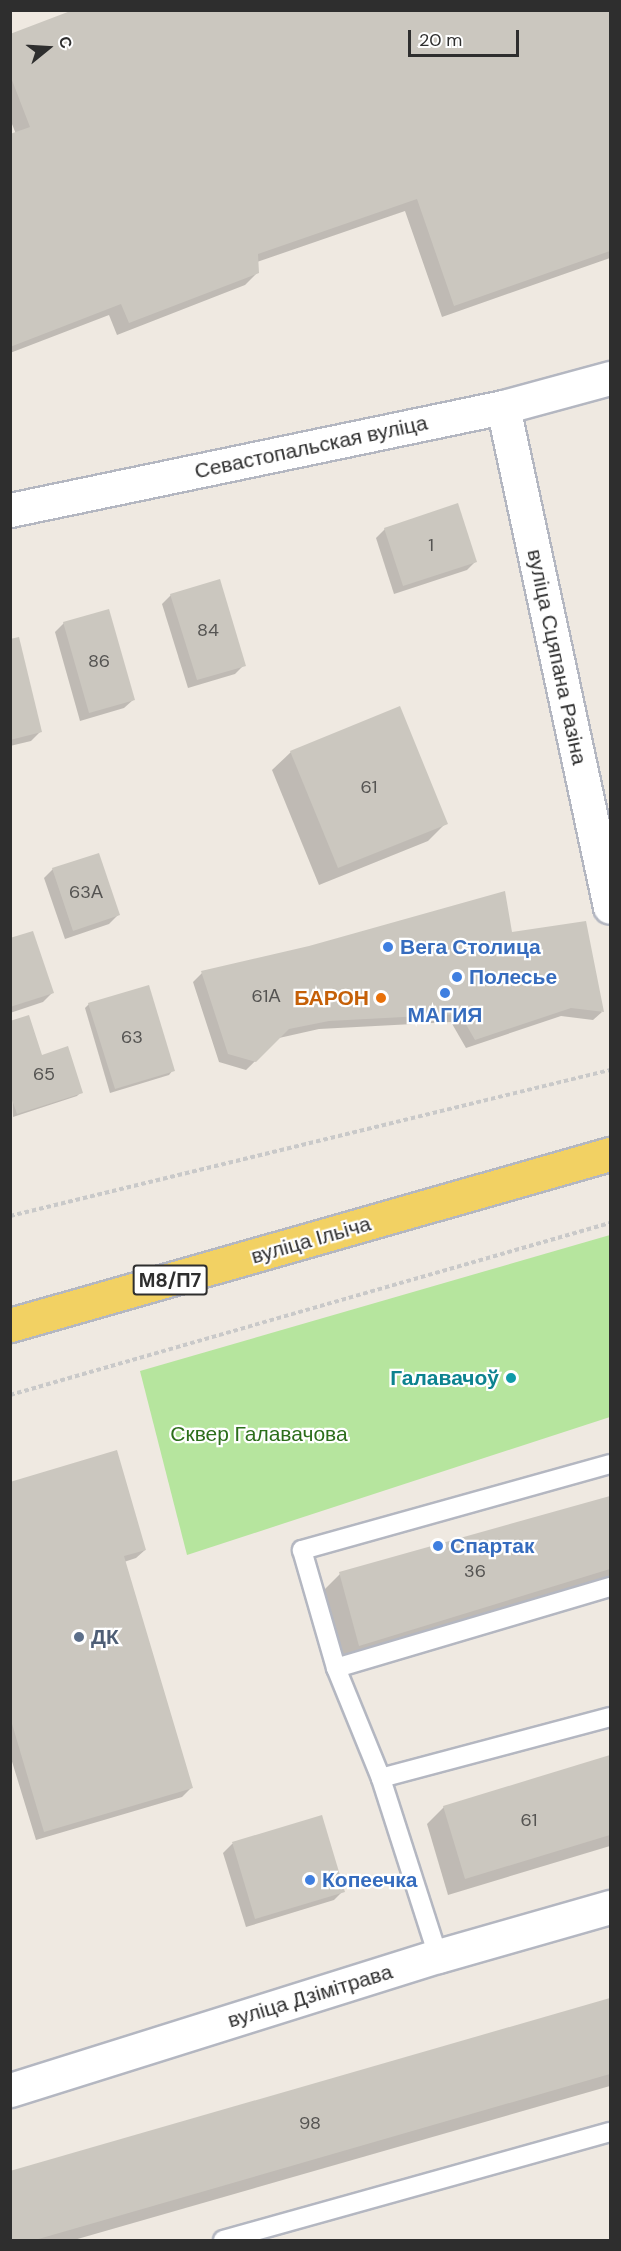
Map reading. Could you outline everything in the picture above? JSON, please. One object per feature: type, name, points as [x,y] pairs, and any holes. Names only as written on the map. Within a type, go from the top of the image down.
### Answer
[{"type":"main road","name":"вуліца Ільіча","points":[[10,1325],[610,1154]]},
{"type":"street","name":"Севастопальская вуліца","points":[[10,510],[503,407],[610,378]]},
{"type":"street","name":"вуліца Сцяпана Разіна","points":[[503,407],[610,907]]},
{"type":"street","name":"вуліца Дзімітрава","points":[[10,2090],[438,1956],[610,1907]]},
{"type":"lane","points":[[438,1956],[381,1778],[336,1668],[302,1550],[610,1464]]},
{"type":"lane","points":[[336,1668],[610,1587]]},
{"type":"lane","points":[[381,1778],[610,1718]]},
{"type":"lane","points":[[223,2241],[610,2132]]},
{"type":"path","points":[[10,1216],[610,1070]]},
{"type":"path","points":[[10,1395],[610,1223]]},
{"type":"green space","name":"Сквер Галавачова","points":[[610,1235],[610,1417],[187,1555],[140,1371]]},
{"type":"building","points":[[73,10],[610,10],[610,251],[454,306],[417,199],[258,254],[259,273],[129,323],[121,304],[10,347],[10,134],[30,127],[10,75],[10,34]]},
{"type":"building","points":[[458,503],[477,562],[403,586],[384,528]]},
{"type":"building","points":[[220,579],[246,666],[197,680],[170,594]]},
{"type":"building","points":[[109,609],[135,700],[89,713],[63,622]]},
{"type":"building","points":[[19,637],[42,732],[10,740],[10,639]]},
{"type":"building","points":[[400,706],[448,824],[338,868],[290,751]]},
{"type":"building","points":[[99,853],[120,915],[73,931],[52,868]]},
{"type":"building","name":"Полесье","points":[[505,891],[512,932],[586,921],[604,1012],[571,1008],[475,1040],[460,1014],[329,1021],[289,1029],[256,1062],[228,1054],[201,971],[309,946]]},
{"type":"building","points":[[33,931],[54,993],[10,1007],[10,938]]},
{"type":"building","points":[[149,985],[175,1071],[115,1089],[88,1003]]},
{"type":"building","points":[[29,1015],[42,1055],[68,1046],[83,1093],[17,1114],[10,1094],[10,1021]]},
{"type":"building","name":"ДК","points":[[117,1450],[146,1550],[124,1556],[193,1788],[44,1832],[10,1717],[10,1482]]},
{"type":"building","points":[[610,1496],[610,1569],[359,1646],[339,1572]]},
{"type":"building","points":[[610,1755],[610,1835],[465,1879],[443,1806]]},
{"type":"building","points":[[322,1815],[345,1892],[255,1919],[232,1842]]},
{"type":"building","points":[[610,1998],[610,2074],[35,2240],[10,2240],[10,2171]]},
{"type":"place","name":"Вега Столица","points":[[388,947]]},
{"type":"place","name":"Полесье","points":[[457,977]]},
{"type":"place","name":"МАГИЯ","points":[[445,993]]},
{"type":"place","name":"БАРОН","points":[[381,998]]},
{"type":"place","name":"Галавачоў","points":[[511,1378]]},
{"type":"place","name":"Спартак","points":[[438,1546]]},
{"type":"place","name":"ДК","points":[[79,1637]]},
{"type":"place","name":"Копеечка","points":[[310,1880]]}]
